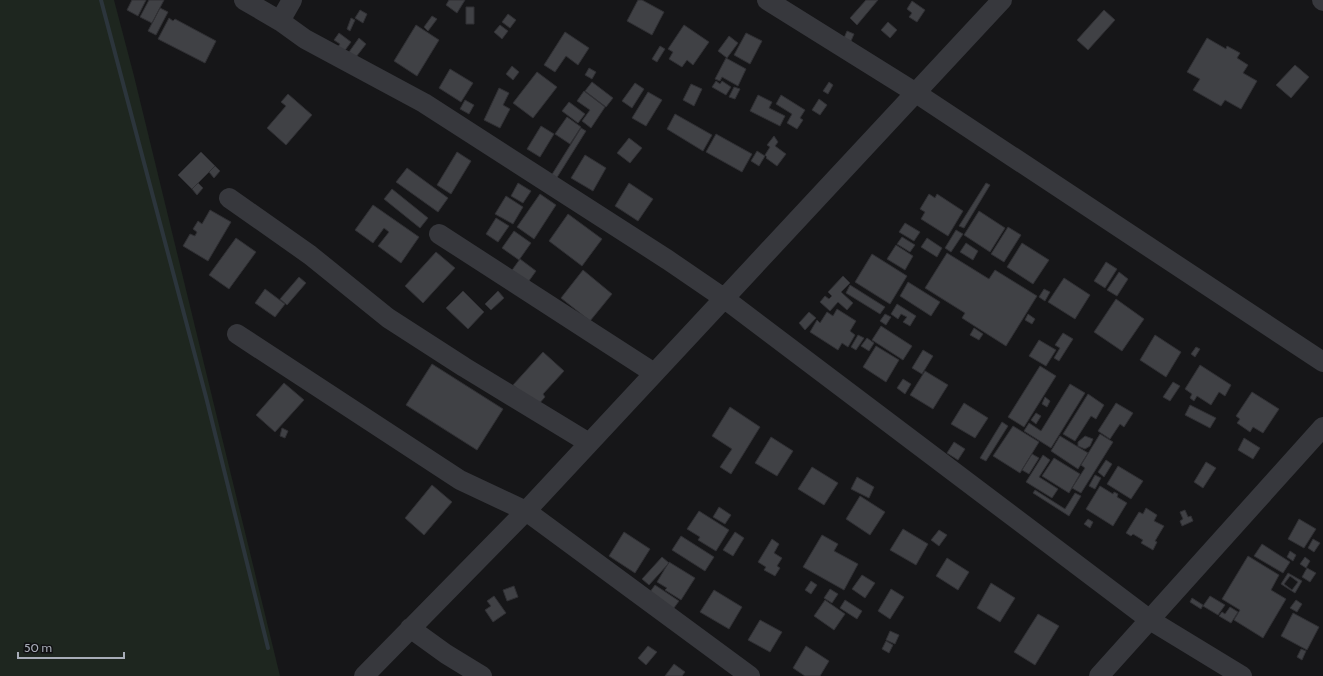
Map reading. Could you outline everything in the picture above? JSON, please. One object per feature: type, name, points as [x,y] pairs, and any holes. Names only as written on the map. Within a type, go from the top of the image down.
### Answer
[{"type":"street","points":[[244,0],[280,21],[305,39],[424,103],[668,260],[725,299],[1150,620],[1242,676]]},
{"type":"street","points":[[280,21],[292,0]]},
{"type":"street","points":[[767,0],[916,93],[1323,362]]},
{"type":"street","points":[[364,676],[526,511],[1002,0]]},
{"type":"street","points":[[229,198],[310,256],[388,318],[464,368],[589,443]]},
{"type":"street","points":[[439,234],[654,373]]},
{"type":"street","points":[[237,334],[460,480],[526,511],[750,676]]},
{"type":"street","points":[[1099,676],[1323,427]]},
{"type":"street","points":[[410,628],[446,654],[482,676]]},
{"type":"shaded area","points":[[0,0],[114,0],[134,76],[280,676],[0,676]]},
{"type":"building","points":[[132,0],[146,0],[138,16],[127,10]]},
{"type":"building","points":[[149,0],[164,0],[152,23],[140,17]]},
{"type":"building","points":[[449,0],[465,0],[457,13],[446,5]]},
{"type":"building","points":[[638,0],[642,0],[664,12],[652,35],[627,21]]},
{"type":"building","points":[[866,0],[878,0],[857,25],[850,18]]},
{"type":"building","points":[[912,1],[925,10],[917,22],[909,17],[912,13],[907,9]]},
{"type":"building","points":[[466,7],[474,7],[474,24],[466,24]]},
{"type":"building","points":[[160,8],[168,12],[156,35],[148,31]]},
{"type":"building","points":[[360,10],[367,14],[363,23],[355,18]]},
{"type":"building","points":[[1104,10],[1115,20],[1088,50],[1077,40]]},
{"type":"building","points":[[508,14],[516,20],[510,28],[502,22]]},
{"type":"building","points":[[432,16],[437,19],[428,31],[424,27]]},
{"type":"building","points":[[169,18],[173,21],[175,19],[216,41],[205,63],[158,39]]},
{"type":"building","points":[[351,18],[355,20],[350,31],[347,29]]},
{"type":"building","points":[[888,22],[897,30],[890,38],[881,30]]},
{"type":"building","points":[[416,25],[439,40],[417,76],[394,61]]},
{"type":"building","points":[[500,25],[508,31],[502,39],[494,32]]},
{"type":"building","points":[[684,25],[709,42],[693,65],[687,60],[682,67],[669,59],[673,52],[668,49]]},
{"type":"building","points":[[847,31],[854,34],[851,41],[844,38]]},
{"type":"building","points":[[565,32],[589,48],[578,65],[566,56],[555,72],[544,65]]},
{"type":"building","points":[[339,33],[351,42],[343,53],[337,48],[340,44],[334,40]]},
{"type":"building","points":[[746,33],[762,41],[750,64],[734,55]]},
{"type":"building","points":[[729,36],[738,43],[727,58],[718,51]]},
{"type":"building","points":[[359,38],[366,44],[356,57],[349,52]]},
{"type":"building","points":[[1207,38],[1226,49],[1227,46],[1240,53],[1237,58],[1248,65],[1243,73],[1257,81],[1241,109],[1225,100],[1221,106],[1193,90],[1200,79],[1187,72]]},
{"type":"building","points":[[660,46],[665,49],[657,62],[652,59]]},
{"type":"building","points":[[726,58],[746,69],[738,86],[722,77],[720,81],[715,79]]},
{"type":"building","points":[[1295,65],[1309,77],[1291,98],[1276,85]]},
{"type":"building","points":[[512,66],[519,72],[513,80],[506,74]]},
{"type":"building","points":[[589,68],[596,72],[592,79],[585,75]]},
{"type":"building","points":[[450,69],[473,83],[461,102],[439,88]]},
{"type":"building","points":[[537,72],[557,87],[533,118],[513,103]]},
{"type":"building","points":[[716,81],[720,84],[722,81],[731,87],[726,95],[712,87]]},
{"type":"building","points":[[592,82],[613,98],[606,107],[585,91]]},
{"type":"building","points":[[829,82],[833,85],[828,94],[823,91]]},
{"type":"building","points":[[635,83],[644,89],[632,108],[622,101]]},
{"type":"building","points":[[691,84],[702,89],[694,106],[683,100]]},
{"type":"building","points":[[734,87],[740,89],[735,99],[729,97]]},
{"type":"building","points":[[499,88],[509,93],[503,105],[510,109],[500,128],[484,120]]},
{"type":"building","points":[[584,91],[605,107],[591,128],[582,121],[590,110],[577,101]]},
{"type":"building","points":[[648,92],[662,100],[646,126],[632,118]]},
{"type":"building","points":[[288,94],[312,115],[286,145],[267,128],[286,106],[281,102]]},
{"type":"building","points":[[758,95],[772,102],[769,108],[785,116],[780,126],[750,111]]},
{"type":"building","points":[[781,95],[805,110],[800,118],[803,120],[797,129],[787,123],[792,114],[776,104]]},
{"type":"building","points":[[819,99],[827,105],[820,115],[812,110]]},
{"type":"building","points":[[465,100],[474,105],[469,114],[460,109]]},
{"type":"building","points":[[569,102],[585,114],[578,123],[562,111]]},
{"type":"building","points":[[675,114],[712,135],[703,151],[667,129]]},
{"type":"building","points":[[567,117],[581,127],[570,144],[555,134]]},
{"type":"building","points":[[541,126],[554,134],[540,157],[527,149]]},
{"type":"building","points":[[581,128],[586,131],[556,179],[551,176]]},
{"type":"building","points":[[716,134],[752,154],[742,172],[706,152]]},
{"type":"building","points":[[774,136],[778,142],[775,146],[786,154],[777,166],[766,158],[767,157],[765,155],[770,147],[767,145]]},
{"type":"building","points":[[629,138],[642,148],[630,163],[617,153]]},
{"type":"building","points":[[757,151],[765,156],[759,166],[751,161]]},
{"type":"building","points":[[201,152],[215,166],[192,189],[178,175]]},
{"type":"building","points":[[457,152],[471,161],[451,194],[437,185]]},
{"type":"building","points":[[585,155],[606,168],[593,191],[571,178]]},
{"type":"building","points":[[215,166],[220,171],[214,178],[209,172]]},
{"type":"building","points":[[407,168],[448,198],[438,212],[396,182]]},
{"type":"building","points":[[198,183],[203,188],[197,195],[192,189]]},
{"type":"building","points":[[518,183],[531,191],[523,203],[511,196]]},
{"type":"building","points":[[629,183],[653,199],[638,221],[615,206]]},
{"type":"building","points":[[986,183],[990,185],[964,228],[959,226]]},
{"type":"building","points":[[392,189],[428,218],[420,228],[384,199]]},
{"type":"building","points":[[540,194],[556,205],[534,239],[517,227]]},
{"type":"building","points":[[929,194],[935,198],[937,194],[963,211],[948,236],[921,219],[925,212],[920,209]]},
{"type":"building","points":[[506,196],[523,207],[513,224],[495,214]]},
{"type":"building","points":[[373,205],[419,237],[401,263],[378,246],[389,232],[384,228],[373,243],[355,230]]},
{"type":"building","points":[[210,210],[231,222],[208,261],[183,246],[190,234],[195,236],[197,232],[193,229],[198,221],[202,224]]},
{"type":"building","points":[[979,211],[1005,228],[990,252],[964,235]]},
{"type":"building","points":[[568,214],[602,239],[582,266],[549,241]]},
{"type":"building","points":[[496,218],[509,226],[498,242],[486,234]]},
{"type":"building","points":[[905,223],[920,232],[914,241],[899,232]]},
{"type":"building","points":[[1008,227],[1021,235],[1004,262],[991,254]]},
{"type":"building","points":[[956,230],[963,234],[951,252],[945,248]]},
{"type":"building","points":[[514,231],[531,243],[519,260],[502,248]]},
{"type":"building","points":[[902,237],[915,245],[910,252],[897,244]]},
{"type":"building","points":[[236,238],[256,252],[229,289],[209,275]]},
{"type":"building","points":[[927,238],[942,248],[937,257],[921,247]]},
{"type":"building","points":[[966,243],[978,251],[973,260],[960,252]]},
{"type":"building","points":[[1022,243],[1049,260],[1033,284],[1007,267]]},
{"type":"building","points":[[896,245],[913,256],[905,270],[887,259]]},
{"type":"building","points":[[436,252],[455,268],[423,303],[405,286]]},
{"type":"building","points":[[947,253],[989,279],[995,270],[1037,296],[1006,346],[962,318],[965,313],[925,288]]},
{"type":"building","points":[[872,254],[907,276],[890,304],[855,282]]},
{"type":"building","points":[[520,259],[536,271],[526,285],[510,273]]},
{"type":"building","points":[[1106,262],[1117,269],[1105,288],[1094,281]]},
{"type":"building","points":[[583,270],[612,294],[590,321],[561,298]]},
{"type":"building","points":[[1119,272],[1128,279],[1117,296],[1107,290]]},
{"type":"building","points":[[843,276],[850,283],[841,292],[853,303],[847,310],[838,302],[830,311],[820,302],[825,296],[829,299],[832,296],[828,292]]},
{"type":"building","points":[[299,277],[306,283],[287,305],[280,299]]},
{"type":"building","points":[[1064,278],[1090,295],[1075,319],[1048,302]]},
{"type":"building","points":[[908,282],[940,302],[931,316],[900,296]]},
{"type":"building","points":[[850,285],[885,307],[880,314],[846,293]]},
{"type":"building","points":[[265,289],[285,304],[275,317],[255,303]]},
{"type":"building","points":[[1044,289],[1050,292],[1045,301],[1039,297]]},
{"type":"building","points":[[463,291],[484,312],[468,329],[446,308]]},
{"type":"building","points":[[498,291],[504,298],[491,310],[485,304]]},
{"type":"building","points":[[1116,299],[1144,319],[1122,351],[1094,332]]},
{"type":"building","points":[[897,304],[916,316],[910,326],[903,322],[907,317],[901,314],[898,319],[891,314]]},
{"type":"building","points":[[837,309],[856,321],[850,331],[855,335],[848,347],[842,343],[838,350],[810,332],[817,320],[820,323],[827,312],[833,316]]},
{"type":"building","points":[[809,312],[816,318],[805,330],[799,323]]},
{"type":"building","points":[[885,314],[891,317],[886,325],[880,321]]},
{"type":"building","points":[[1028,314],[1035,319],[1032,324],[1025,320]]},
{"type":"building","points":[[881,326],[912,346],[903,360],[872,340]]},
{"type":"building","points":[[974,328],[983,334],[979,340],[970,335]]},
{"type":"building","points":[[1063,333],[1073,339],[1059,361],[1054,358],[1060,348],[1055,345]]},
{"type":"building","points":[[858,335],[864,338],[856,350],[851,347]]},
{"type":"building","points":[[1155,335],[1181,352],[1166,377],[1140,360]]},
{"type":"building","points":[[867,338],[874,343],[869,351],[861,346]]},
{"type":"building","points":[[1039,340],[1056,350],[1046,366],[1029,356]]},
{"type":"building","points":[[876,346],[899,360],[886,382],[863,367]]},
{"type":"building","points":[[1196,347],[1200,349],[1195,357],[1191,354]]},
{"type":"building","points":[[923,350],[933,356],[922,374],[912,368]]},
{"type":"building","points":[[543,352],[564,371],[543,394],[545,397],[537,406],[513,385]]},
{"type":"building","points":[[432,364],[503,409],[477,450],[406,405]]},
{"type":"building","points":[[1200,365],[1231,385],[1225,396],[1219,392],[1211,405],[1197,396],[1194,401],[1190,398],[1192,394],[1185,389]]},
{"type":"building","points":[[1040,366],[1056,376],[1024,427],[1008,417]]},
{"type":"building","points":[[925,371],[948,385],[933,409],[910,395]]},
{"type":"building","points":[[903,379],[911,384],[905,394],[897,388]]},
{"type":"building","points":[[1173,382],[1180,386],[1170,401],[1163,397]]},
{"type":"building","points":[[284,383],[304,400],[275,432],[256,415]]},
{"type":"building","points":[[1070,384],[1085,393],[1051,448],[1024,431],[1029,423],[1041,431]]},
{"type":"building","points":[[1252,392],[1279,409],[1263,433],[1253,427],[1250,432],[1237,423],[1240,419],[1236,416]]},
{"type":"building","points":[[1088,394],[1104,405],[1096,419],[1091,416],[1075,441],[1063,434]]},
{"type":"building","points":[[1045,397],[1050,401],[1047,407],[1042,404]]},
{"type":"building","points":[[964,403],[988,418],[975,438],[951,424]]},
{"type":"building","points":[[1116,403],[1133,413],[1124,427],[1120,424],[1110,439],[1098,431]]},
{"type":"building","points":[[1190,405],[1216,418],[1210,428],[1185,415]]},
{"type":"building","points":[[730,407],[760,427],[731,474],[720,467],[732,449],[712,436]]},
{"type":"building","points":[[1036,413],[1041,416],[1036,424],[1031,420]]},
{"type":"building","points":[[1002,422],[1008,426],[986,461],[980,458]]},
{"type":"building","points":[[1013,426],[1039,442],[1020,473],[993,456]]},
{"type":"building","points":[[282,428],[288,431],[285,438],[280,436]]},
{"type":"building","points":[[1100,434],[1113,442],[1081,493],[1072,488],[1085,468],[1081,465]]},
{"type":"building","points":[[1060,436],[1088,453],[1078,469],[1051,451]]},
{"type":"building","points":[[1085,436],[1093,439],[1090,446],[1085,449],[1078,446],[1078,442]]},
{"type":"building","points":[[771,437],[793,451],[777,476],[755,463]]},
{"type":"building","points":[[1244,438],[1260,448],[1253,459],[1238,450]]},
{"type":"building","points":[[954,442],[965,449],[958,460],[947,453]]},
{"type":"building","points":[[1032,454],[1039,458],[1029,474],[1022,470]]},
{"type":"building","points":[[1043,455],[1050,460],[1039,477],[1058,489],[1052,498],[1026,482]]},
{"type":"building","points":[[1054,458],[1080,474],[1069,493],[1042,476]]},
{"type":"building","points":[[1106,460],[1112,464],[1104,477],[1098,472]]},
{"type":"building","points":[[1206,462],[1216,468],[1203,488],[1194,482]]},
{"type":"building","points":[[1118,466],[1143,481],[1131,499],[1107,484]]},
{"type":"building","points":[[812,467],[838,483],[824,505],[798,489]]},
{"type":"building","points":[[1095,475],[1101,478],[1095,489],[1089,486]]},
{"type":"building","points":[[857,477],[874,487],[869,498],[851,489]]},
{"type":"building","points":[[432,485],[452,502],[424,535],[405,518]]},
{"type":"building","points":[[1100,486],[1113,494],[1114,492],[1118,494],[1117,497],[1127,503],[1113,526],[1086,509]]},
{"type":"building","points":[[1035,490],[1065,509],[1075,493],[1081,496],[1069,516],[1033,493]]},
{"type":"building","points":[[860,496],[885,512],[870,535],[846,519]]},
{"type":"building","points":[[719,507],[731,515],[725,524],[713,517]]},
{"type":"building","points":[[1146,508],[1157,515],[1154,521],[1164,526],[1155,541],[1157,542],[1153,550],[1141,543],[1143,540],[1133,534],[1131,536],[1126,533],[1139,512],[1143,514]]},
{"type":"building","points":[[1185,510],[1188,517],[1191,516],[1193,521],[1182,526],[1180,521],[1183,519],[1180,512]]},
{"type":"building","points":[[699,511],[729,530],[716,551],[698,540],[700,537],[687,529]]},
{"type":"building","points":[[1088,519],[1093,522],[1090,528],[1084,524]]},
{"type":"building","points":[[1299,519],[1316,529],[1304,548],[1288,539]]},
{"type":"building","points":[[903,529],[928,544],[916,565],[890,550]]},
{"type":"building","points":[[939,530],[947,535],[939,546],[931,540]]},
{"type":"building","points":[[624,532],[650,549],[635,573],[609,556]]},
{"type":"building","points":[[735,532],[744,538],[733,556],[723,550]]},
{"type":"building","points":[[822,535],[838,544],[834,551],[858,564],[844,590],[803,567]]},
{"type":"building","points":[[681,536],[714,557],[705,571],[672,550]]},
{"type":"building","points":[[772,539],[779,544],[774,553],[782,558],[777,566],[780,568],[775,576],[764,570],[766,567],[758,562]]},
{"type":"building","points":[[1313,539],[1320,543],[1314,552],[1308,548]]},
{"type":"building","points":[[1262,544],[1290,562],[1283,573],[1254,556]]},
{"type":"building","points":[[1290,551],[1296,555],[1293,561],[1287,557]]},
{"type":"building","points":[[1248,556],[1279,575],[1271,590],[1286,599],[1263,638],[1234,620],[1240,610],[1222,599]]},
{"type":"building","points":[[662,557],[669,563],[649,585],[642,579]]},
{"type":"building","points":[[1305,557],[1310,561],[1306,568],[1300,564]]},
{"type":"building","points":[[947,558],[969,572],[958,590],[936,576]]},
{"type":"building","points":[[669,562],[695,578],[681,600],[665,590],[667,588],[657,582]]},
{"type":"building","points":[[1307,568],[1316,573],[1310,582],[1302,577]]},
{"type":"building","points":[[1288,573],[1302,581],[1295,593],[1281,584]],"holes":[[[1290,576],[1298,582],[1292,590],[1284,584]]]},
{"type":"building","points":[[862,575],[875,583],[865,598],[852,589]]},
{"type":"building","points":[[811,581],[817,585],[811,594],[805,590]]},
{"type":"building","points":[[991,583],[1015,598],[1000,622],[977,608]]},
{"type":"building","points":[[655,585],[679,601],[671,612],[647,596]]},
{"type":"building","points":[[514,586],[518,597],[507,601],[503,590]]},
{"type":"building","points":[[830,589],[838,594],[832,603],[824,598]]},
{"type":"building","points":[[891,589],[904,597],[890,619],[878,611]]},
{"type":"building","points":[[714,590],[742,607],[729,629],[700,612]]},
{"type":"building","points":[[494,596],[506,613],[493,622],[485,610],[491,606],[487,601]]},
{"type":"building","points":[[1210,596],[1225,605],[1218,615],[1203,606]]},
{"type":"building","points":[[1192,598],[1203,605],[1201,609],[1190,602]]},
{"type":"building","points":[[825,600],[845,614],[834,630],[814,616]]},
{"type":"building","points":[[845,600],[862,611],[857,619],[840,608]]},
{"type":"building","points":[[1296,600],[1302,604],[1297,612],[1290,608]]},
{"type":"building","points":[[1230,607],[1238,612],[1231,623],[1219,616],[1222,612],[1225,614]]},
{"type":"building","points":[[1293,613],[1319,627],[1307,650],[1281,636]]},
{"type":"building","points":[[1038,614],[1059,626],[1035,665],[1014,652]]},
{"type":"building","points":[[760,620],[782,632],[770,652],[748,640]]},
{"type":"building","points":[[890,631],[899,635],[895,644],[886,640]]},
{"type":"building","points":[[886,641],[893,645],[889,653],[882,649]]},
{"type":"building","points":[[648,646],[657,652],[646,665],[638,658]]},
{"type":"building","points":[[806,646],[829,661],[820,676],[805,676],[793,668]]},
{"type":"building","points":[[1301,649],[1306,651],[1302,660],[1297,657]]},
{"type":"building","points":[[674,664],[685,672],[682,676],[665,676]]},
{"type":"waterway","points":[[101,0],[206,397],[268,648]]}]
